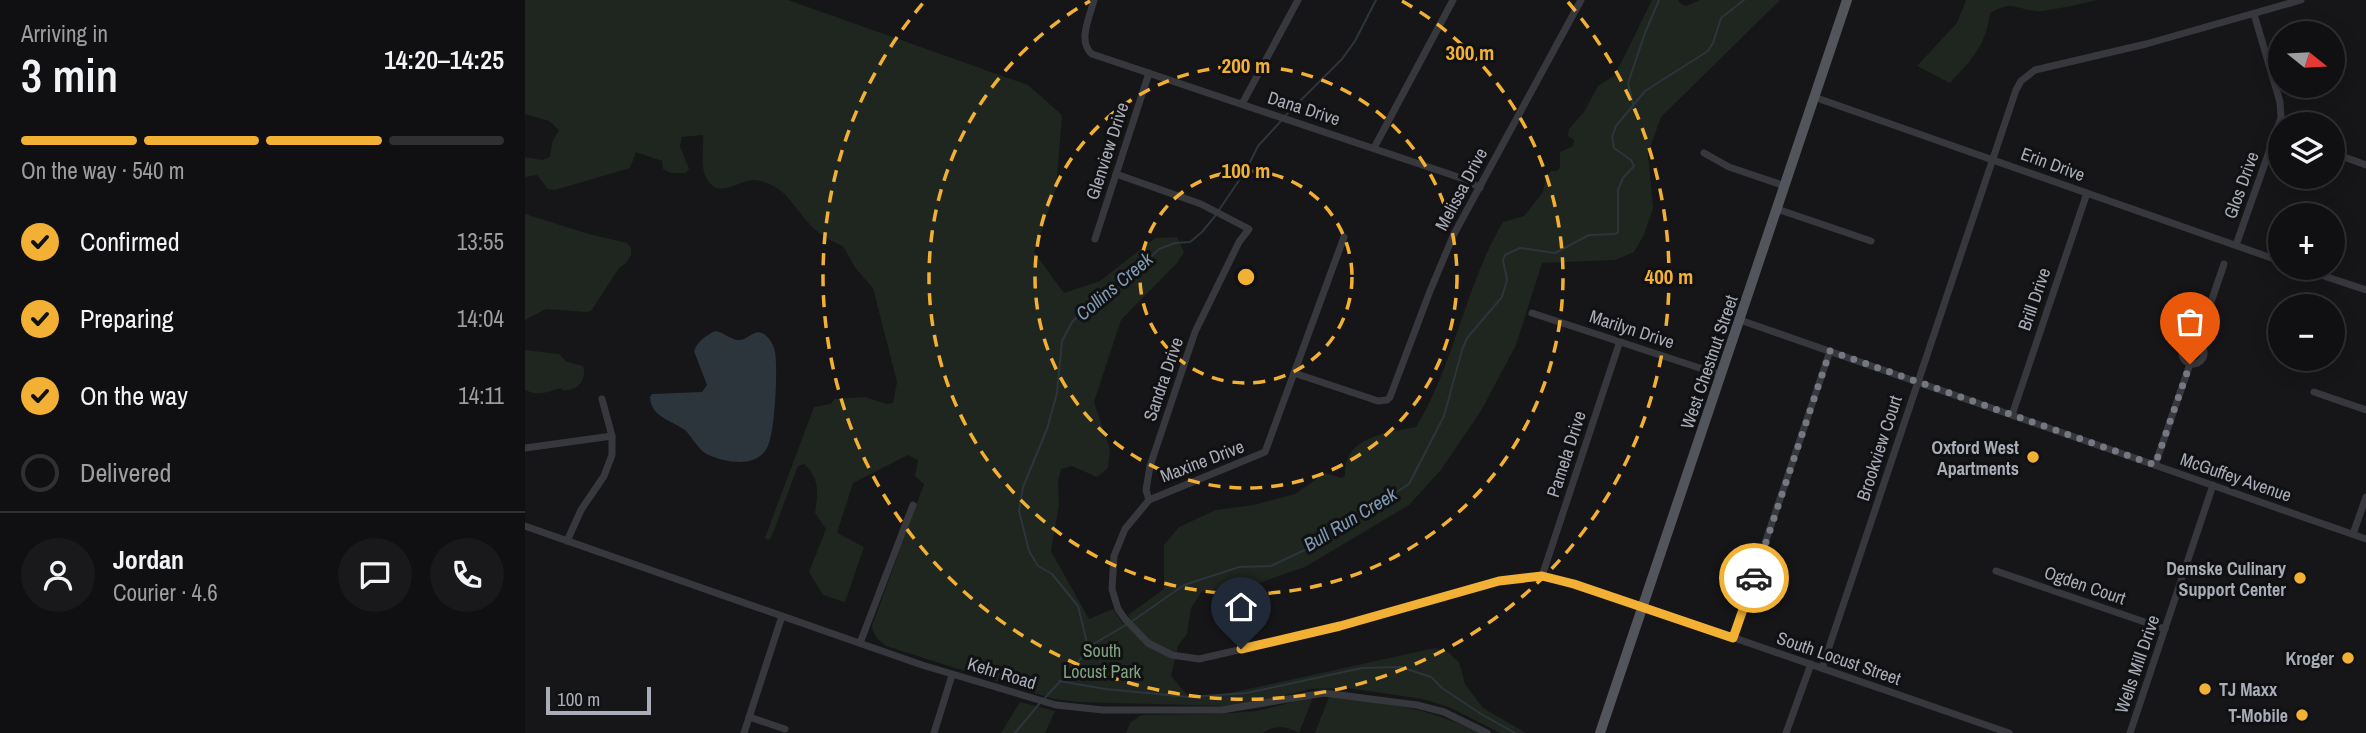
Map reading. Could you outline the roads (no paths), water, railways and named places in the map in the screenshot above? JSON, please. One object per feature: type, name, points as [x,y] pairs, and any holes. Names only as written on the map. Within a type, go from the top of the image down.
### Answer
[{"type":"main road","name":"West Chestnut Street","points":[[1600,733],[1847,0]]},
{"type":"street","name":"Dana Drive","points":[[1094,0],[1085,38],[1088,51],[1467,180],[1480,188]]},
{"type":"street","points":[[1242,104],[1298,0]]},
{"type":"street","points":[[1374,148],[1453,0]]},
{"type":"street","name":"Melissa Drive","points":[[1294,373],[1378,401],[1387,400],[1451,241],[1581,0]]},
{"type":"street","name":"Brookview Court","points":[[1822,668],[2021,81],[2035,70],[2146,44],[2301,0]]},
{"type":"street","name":"Glos Drive","points":[[2254,14],[2282,112]]},
{"type":"street","name":"Glenview Drive","points":[[1095,239],[1149,73]]},
{"type":"street","name":"Erin Drive","points":[[1814,97],[2268,257]]},
{"type":"street","points":[[1704,153],[1728,167],[1785,186]]},
{"type":"street","points":[[2345,157],[2366,165]]},
{"type":"street","name":"Glos Drive","points":[[2236,245],[2268,160]]},
{"type":"street","name":"Sandra Drive","points":[[1117,174],[1218,211],[1248,228],[1195,332],[1150,466],[1146,490],[1149,499]]},
{"type":"street","name":"Brill Drive","points":[[2012,415],[2087,193]]},
{"type":"street","points":[[1777,209],[1871,241]]},
{"type":"street","name":"Maxine Drive","points":[[1149,499],[1265,452],[1344,237]]},
{"type":"street","points":[[2197,344],[2224,264]]},
{"type":"street","points":[[2336,280],[2366,290]]},
{"type":"street","name":"Marilyn Drive","points":[[1532,313],[1721,376]]},
{"type":"street","name":"McGuffey Avenue","points":[[1739,320],[2366,539]]},
{"type":"street","name":"Pamela Drive","points":[[1542,576],[1621,341]]},
{"type":"street","points":[[2188,343],[2197,344],[2202,348],[2203,355],[2200,361],[2190,364],[2183,359],[2183,349],[2188,343]]},
{"type":"street","points":[[1733,638],[1830,351]]},
{"type":"street","points":[[2155,465],[2190,364]]},
{"type":"street","points":[[2314,392],[2366,410]]},
{"type":"street","points":[[567,541],[581,510],[604,477],[612,455],[612,436],[602,399]]},
{"type":"street","points":[[525,448],[612,436]]},
{"type":"street","name":"Wells Mill Drive","points":[[2130,733],[2213,485]]},
{"type":"street","points":[[2353,534],[2366,497]]},
{"type":"street","name":"South Locust Street","points":[[1149,499],[1119,539],[1112,564],[1112,589],[1118,609],[1131,628],[1148,643],[1172,655],[1199,659],[1224,654],[1329,629],[1499,581],[1542,576],[1643,607],[2009,733]]},
{"type":"street","points":[[860,643],[913,505]]},
{"type":"street","name":"Kehr Road","points":[[525,526],[952,675],[1056,705],[1103,710],[1222,710],[1313,693],[1331,693],[1417,705],[1444,712],[1487,733]]},
{"type":"street","name":"Ogden Court","points":[[1996,570],[2165,629]]},
{"type":"street","points":[[744,733],[782,616]]},
{"type":"street","points":[[1786,733],[1811,664]]},
{"type":"street","points":[[934,733],[952,675]]},
{"type":"street","points":[[749,717],[785,729]]},
{"type":"waterway","name":"Collins Creek","points":[[1285,116],[1342,59],[1355,41],[1376,0]]},
{"type":"waterway","name":"Bull Run Creek","points":[[1633,104],[1628,83],[1659,0]]},
{"type":"waterway","name":"Bull Run Creek","points":[[1131,622],[1184,585],[1239,567],[1271,566],[1313,546],[1409,484],[1444,416],[1467,338],[1502,297],[1507,280],[1503,260],[1505,255],[1520,248],[1555,253],[1589,235],[1618,232],[1618,190],[1623,178],[1634,166],[1631,160],[1614,148],[1612,137],[1616,126],[1645,91],[1708,51],[1721,18],[1744,0]]},
{"type":"waterway","name":"Collins Creek","points":[[1219,210],[1246,170],[1258,146],[1281,121]]},
{"type":"waterway","name":"Collins Creek","points":[[1044,699],[1073,668],[1088,647],[1078,606],[1052,574],[1038,566],[1029,551],[1019,511],[1023,487],[1047,429],[1057,393],[1062,341],[1072,322],[1088,307],[1123,283],[1159,249],[1175,243],[1190,242],[1216,215]]},
{"type":"waterway","name":"Bull Run Creek","points":[[1088,647],[1126,625]]},
{"type":"waterway","points":[[1059,681],[1105,689],[1189,697],[1247,693],[1362,668],[1401,667],[1431,677],[1442,688],[1515,733]]},
{"type":"waterway","name":"Collins Creek","points":[[1015,733],[1040,703]]},
{"type":"place","name":"Oxford West Apartments","points":[[2033,457]]},
{"type":"place","name":"Demske Culinary Support Center","points":[[2300,578]]},
{"type":"place","name":"Kroger","points":[[2348,658]]},
{"type":"place","name":"TJ Maxx","points":[[2205,689]]},
{"type":"place","name":"T-Mobile","points":[[2302,715]]},
{"type":"park label","name":"South Locust Park","points":[[1102,660]]}]
